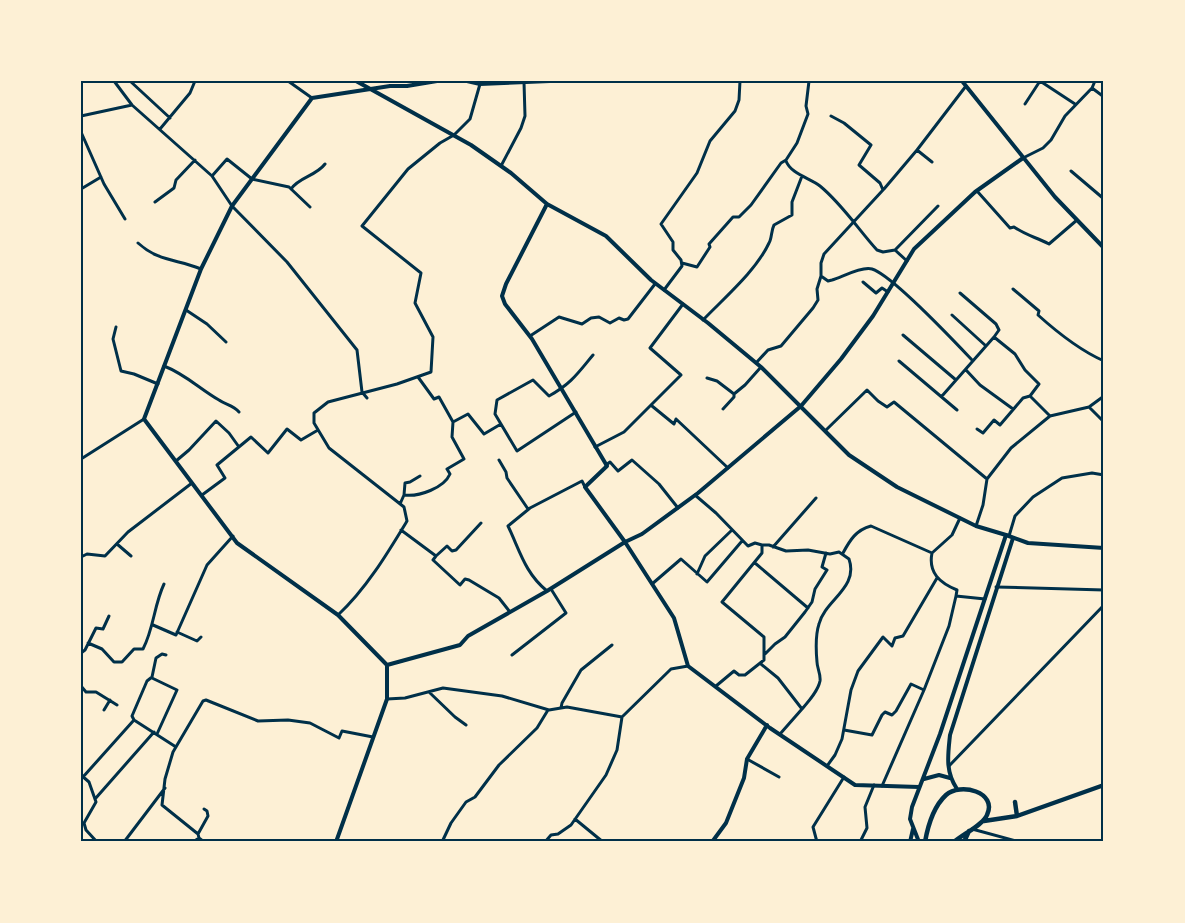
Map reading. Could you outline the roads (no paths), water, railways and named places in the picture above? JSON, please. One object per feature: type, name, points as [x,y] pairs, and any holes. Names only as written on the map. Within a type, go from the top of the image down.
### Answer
[{"type":"main road","points":[[954,842],[983,821],[1017,816],[1104,785]]},
{"type":"main road","points":[[925,842],[936,808],[946,795],[957,789],[971,789],[982,795],[988,807],[983,821]]},
{"type":"main road","points":[[1015,802],[1017,816]]},
{"type":"main road","points":[[964,842],[970,829]]},
{"type":"street","points":[[114,81],[132,105],[212,176],[232,206],[287,262],[357,350],[362,392],[367,398]]},
{"type":"street","points":[[130,81],[170,118]]},
{"type":"street","points":[[160,129],[190,93],[195,81]]},
{"type":"street","points":[[288,81],[312,98],[437,81]]},
{"type":"street","points":[[356,81],[454,135],[501,166],[546,204],[606,236],[655,284],[761,367],[849,455],[897,487],[976,526],[1028,543],[1104,548]]},
{"type":"street","points":[[467,81],[550,81]]},
{"type":"street","points":[[740,81],[739,100],[735,111],[710,141],[698,173],[661,224],[674,242],[673,250],[682,263],[697,267],[710,244],[733,217],[739,217],[751,205],[786,160],[797,143],[808,114],[806,106],[809,81]]},
{"type":"street","points":[[962,81],[1055,197],[1104,248]]},
{"type":"street","points":[[1025,104],[1040,81],[1075,104]]},
{"type":"street","points":[[387,665],[460,645],[468,636],[642,534],[728,468],[801,406],[841,359],[873,316],[914,249],[977,191],[1023,158],[1043,148],[1051,140],[1060,122],[1092,88],[1095,81]]},
{"type":"street","points":[[338,615],[350,604],[393,546],[407,521],[404,507],[329,448],[314,423],[314,413],[328,402],[397,384],[431,372],[433,337],[415,303],[421,273],[362,226],[408,169],[440,143],[454,135],[470,119],[479,82]]},
{"type":"street","points":[[501,166],[525,116],[524,82]]},
{"type":"street","points":[[756,364],[768,350],[781,346],[818,300],[817,289],[824,254],[884,190],[966,86]]},
{"type":"street","points":[[1092,88],[1104,97]]},
{"type":"street","points":[[81,459],[144,419],[201,269],[232,206],[312,98]]},
{"type":"street","points":[[81,116],[132,105]]},
{"type":"street","points":[[831,116],[844,123],[871,145],[859,165],[880,183],[884,190]]},
{"type":"street","points":[[81,132],[101,177],[125,219]]},
{"type":"street","points":[[917,150],[932,162]]},
{"type":"street","points":[[212,176],[227,159],[252,179],[289,187],[310,207]]},
{"type":"street","points":[[155,202],[174,188],[176,180],[195,160]]},
{"type":"street","points":[[786,160],[788,165],[802,176],[820,186],[877,250],[883,252],[895,250],[938,206]]},
{"type":"street","points":[[291,189],[295,184],[319,171],[325,164]]},
{"type":"street","points":[[1071,171],[1104,199]]},
{"type":"street","points":[[703,320],[762,257],[771,240],[774,225],[792,216],[792,202],[802,176]]},
{"type":"street","points":[[81,189],[101,177]]},
{"type":"street","points":[[977,191],[1010,228],[1014,227],[1029,237],[1036,237],[1049,244],[1077,220]]},
{"type":"street","points":[[546,204],[502,296],[505,304],[530,336],[606,465]]},
{"type":"street","points":[[138,243],[149,253],[165,260],[184,262],[201,269]]},
{"type":"street","points":[[895,250],[907,261]]},
{"type":"street","points":[[664,290],[682,263]]},
{"type":"street","points":[[821,276],[828,281],[865,268],[873,269],[893,284],[973,361]]},
{"type":"street","points":[[863,282],[876,293],[882,288],[888,292]]},
{"type":"street","points":[[530,336],[559,317],[582,324],[591,318],[599,317],[610,323],[620,318],[624,320],[655,284]]},
{"type":"street","points":[[1013,290],[1039,311],[1038,315],[1052,328],[1086,352],[1104,361]]},
{"type":"street","points":[[942,396],[999,330],[996,324],[960,293]]},
{"type":"street","points":[[595,447],[624,432],[681,375],[650,348],[683,304]]},
{"type":"street","points":[[186,310],[207,324],[226,342]]},
{"type":"street","points":[[952,315],[986,346]]},
{"type":"street","points":[[116,327],[113,339],[121,372],[134,374],[158,384]]},
{"type":"street","points":[[903,335],[956,380]]},
{"type":"street","points":[[977,429],[983,433],[994,420],[1000,425],[1023,398],[1030,396],[1039,384],[1025,370],[1015,354],[994,337]]},
{"type":"street","points":[[576,412],[517,451],[495,414],[496,400],[533,380],[549,396],[562,389],[593,355]]},
{"type":"street","points":[[899,361],[957,410]]},
{"type":"street","points":[[165,366],[177,371],[219,400],[234,406],[239,412]]},
{"type":"street","points":[[723,409],[734,394],[761,367]]},
{"type":"street","points":[[965,370],[980,385],[1013,409]]},
{"type":"street","points":[[404,495],[422,494],[435,487],[448,479],[450,474],[447,469],[464,459],[452,437],[453,422],[439,397],[434,399],[418,377]]},
{"type":"street","points":[[707,378],[717,381],[734,394]]},
{"type":"street","points":[[825,431],[867,390],[887,407],[894,402],[987,479]]},
{"type":"street","points":[[1030,396],[1050,416]]},
{"type":"street","points":[[976,526],[983,505],[987,479],[1011,448],[1050,416],[1089,407],[1104,396]]},
{"type":"street","points":[[652,406],[674,424],[676,419],[728,468]]},
{"type":"street","points":[[1089,407],[1104,422]]},
{"type":"street","points":[[453,422],[468,414],[484,434],[501,424]]},
{"type":"street","points":[[144,419],[237,543],[338,615],[387,665],[387,699],[336,842]]},
{"type":"street","points":[[176,460],[189,450],[216,421],[239,447]]},
{"type":"street","points":[[202,495],[225,478],[217,465],[251,437],[268,453],[287,429],[301,440],[318,430]]},
{"type":"street","points":[[499,460],[507,478],[528,509]]},
{"type":"street","points":[[585,487],[610,462],[618,471],[632,460],[659,484],[678,508]]},
{"type":"street","points":[[957,789],[947,768],[950,735],[996,587],[1015,516],[1033,497],[1062,478],[1092,473],[1104,475]]},
{"type":"street","points":[[400,504],[404,495],[405,483],[420,476]]},
{"type":"street","points":[[512,655],[566,613],[549,590],[534,580],[508,526],[528,509],[582,482],[626,542],[674,618],[688,666],[767,726],[855,785],[919,787]]},
{"type":"street","points":[[81,557],[87,554],[105,556],[158,508],[162,508],[192,483]]},
{"type":"street","points":[[695,495],[748,546],[754,543],[786,551],[843,553],[851,563],[848,584],[825,612],[819,624],[817,664],[820,679],[815,692],[780,734]]},
{"type":"street","points":[[773,546],[816,498]]},
{"type":"street","points":[[882,786],[949,626],[957,590],[946,586],[930,565],[932,554],[952,535],[960,518]]},
{"type":"street","points":[[481,523],[456,550],[452,551],[447,546],[433,560],[460,585],[465,579],[469,580],[499,598],[510,612]]},
{"type":"street","points":[[843,553],[850,540],[861,529],[871,526],[932,554]]},
{"type":"street","points":[[401,530],[436,556]]},
{"type":"street","points":[[698,574],[705,556],[732,530]]},
{"type":"street","points":[[153,625],[176,635],[207,565],[233,536]]},
{"type":"street","points":[[919,842],[910,819],[912,807],[1009,536]]},
{"type":"street","points":[[652,584],[681,559],[707,582],[742,541]]},
{"type":"street","points":[[117,544],[131,556]]},
{"type":"street","points":[[715,687],[734,671],[745,675],[764,660],[764,637],[722,602],[755,563],[762,553],[762,545]]},
{"type":"street","points":[[764,655],[774,644],[785,637],[812,602],[814,589],[827,570],[822,567],[826,553]]},
{"type":"street","points":[[755,563],[808,608]]},
{"type":"street","points":[[827,766],[837,751],[844,730],[851,690],[861,666],[884,637],[884,640],[892,646],[895,638],[903,636],[938,578]]},
{"type":"street","points":[[88,643],[105,652],[114,662],[122,662],[134,649],[143,649],[165,584]]},
{"type":"street","points":[[996,587],[1104,590]]},
{"type":"street","points":[[956,596],[985,599]]},
{"type":"street","points":[[947,768],[1104,605]]},
{"type":"street","points":[[81,653],[86,650],[96,628],[103,629],[109,616]]},
{"type":"street","points":[[177,632],[197,641],[201,637]]},
{"type":"street","points":[[561,708],[581,670],[612,645]]},
{"type":"street","points":[[166,655],[162,654],[156,658],[152,677],[147,681],[132,716],[134,720],[176,747]]},
{"type":"street","points":[[761,664],[778,678],[802,709]]},
{"type":"street","points":[[545,842],[551,835],[558,834],[571,825],[606,775],[617,750],[622,717],[671,669],[688,666]]},
{"type":"street","points":[[95,799],[156,733],[177,690],[152,677]]},
{"type":"street","points":[[844,730],[872,735],[882,715],[885,712],[892,715],[896,711],[911,684],[924,690]]},
{"type":"street","points":[[81,686],[86,692],[96,692],[117,705]]},
{"type":"street","points":[[387,699],[405,698],[443,688],[457,689],[502,696],[549,710],[567,707],[622,717]]},
{"type":"street","points":[[429,692],[455,717],[466,724]]},
{"type":"street","points":[[104,710],[110,700]]},
{"type":"street","points":[[204,842],[162,804],[165,779],[176,747],[198,709],[206,700],[258,721],[299,721],[316,726],[339,738],[342,731],[373,737]]},
{"type":"street","points":[[442,842],[451,823],[466,802],[475,797],[499,765],[537,728],[549,710]]},
{"type":"street","points":[[97,842],[86,830],[84,823],[95,805],[95,799],[89,782],[82,776],[134,720]]},
{"type":"street","points":[[712,842],[726,823],[744,778],[747,759],[767,726]]},
{"type":"street","points":[[747,759],[778,777]]},
{"type":"street","points":[[923,779],[939,775],[950,778]]},
{"type":"street","points":[[817,842],[813,827],[844,777]]},
{"type":"street","points":[[860,842],[867,828],[865,807],[874,785]]},
{"type":"street","points":[[124,842],[165,788]]},
{"type":"street","points":[[193,842],[208,816],[204,809]]},
{"type":"street","points":[[575,819],[603,842]]},
{"type":"street","points":[[910,842],[913,829]]},
{"type":"street","points":[[970,829],[1020,842]]}]
